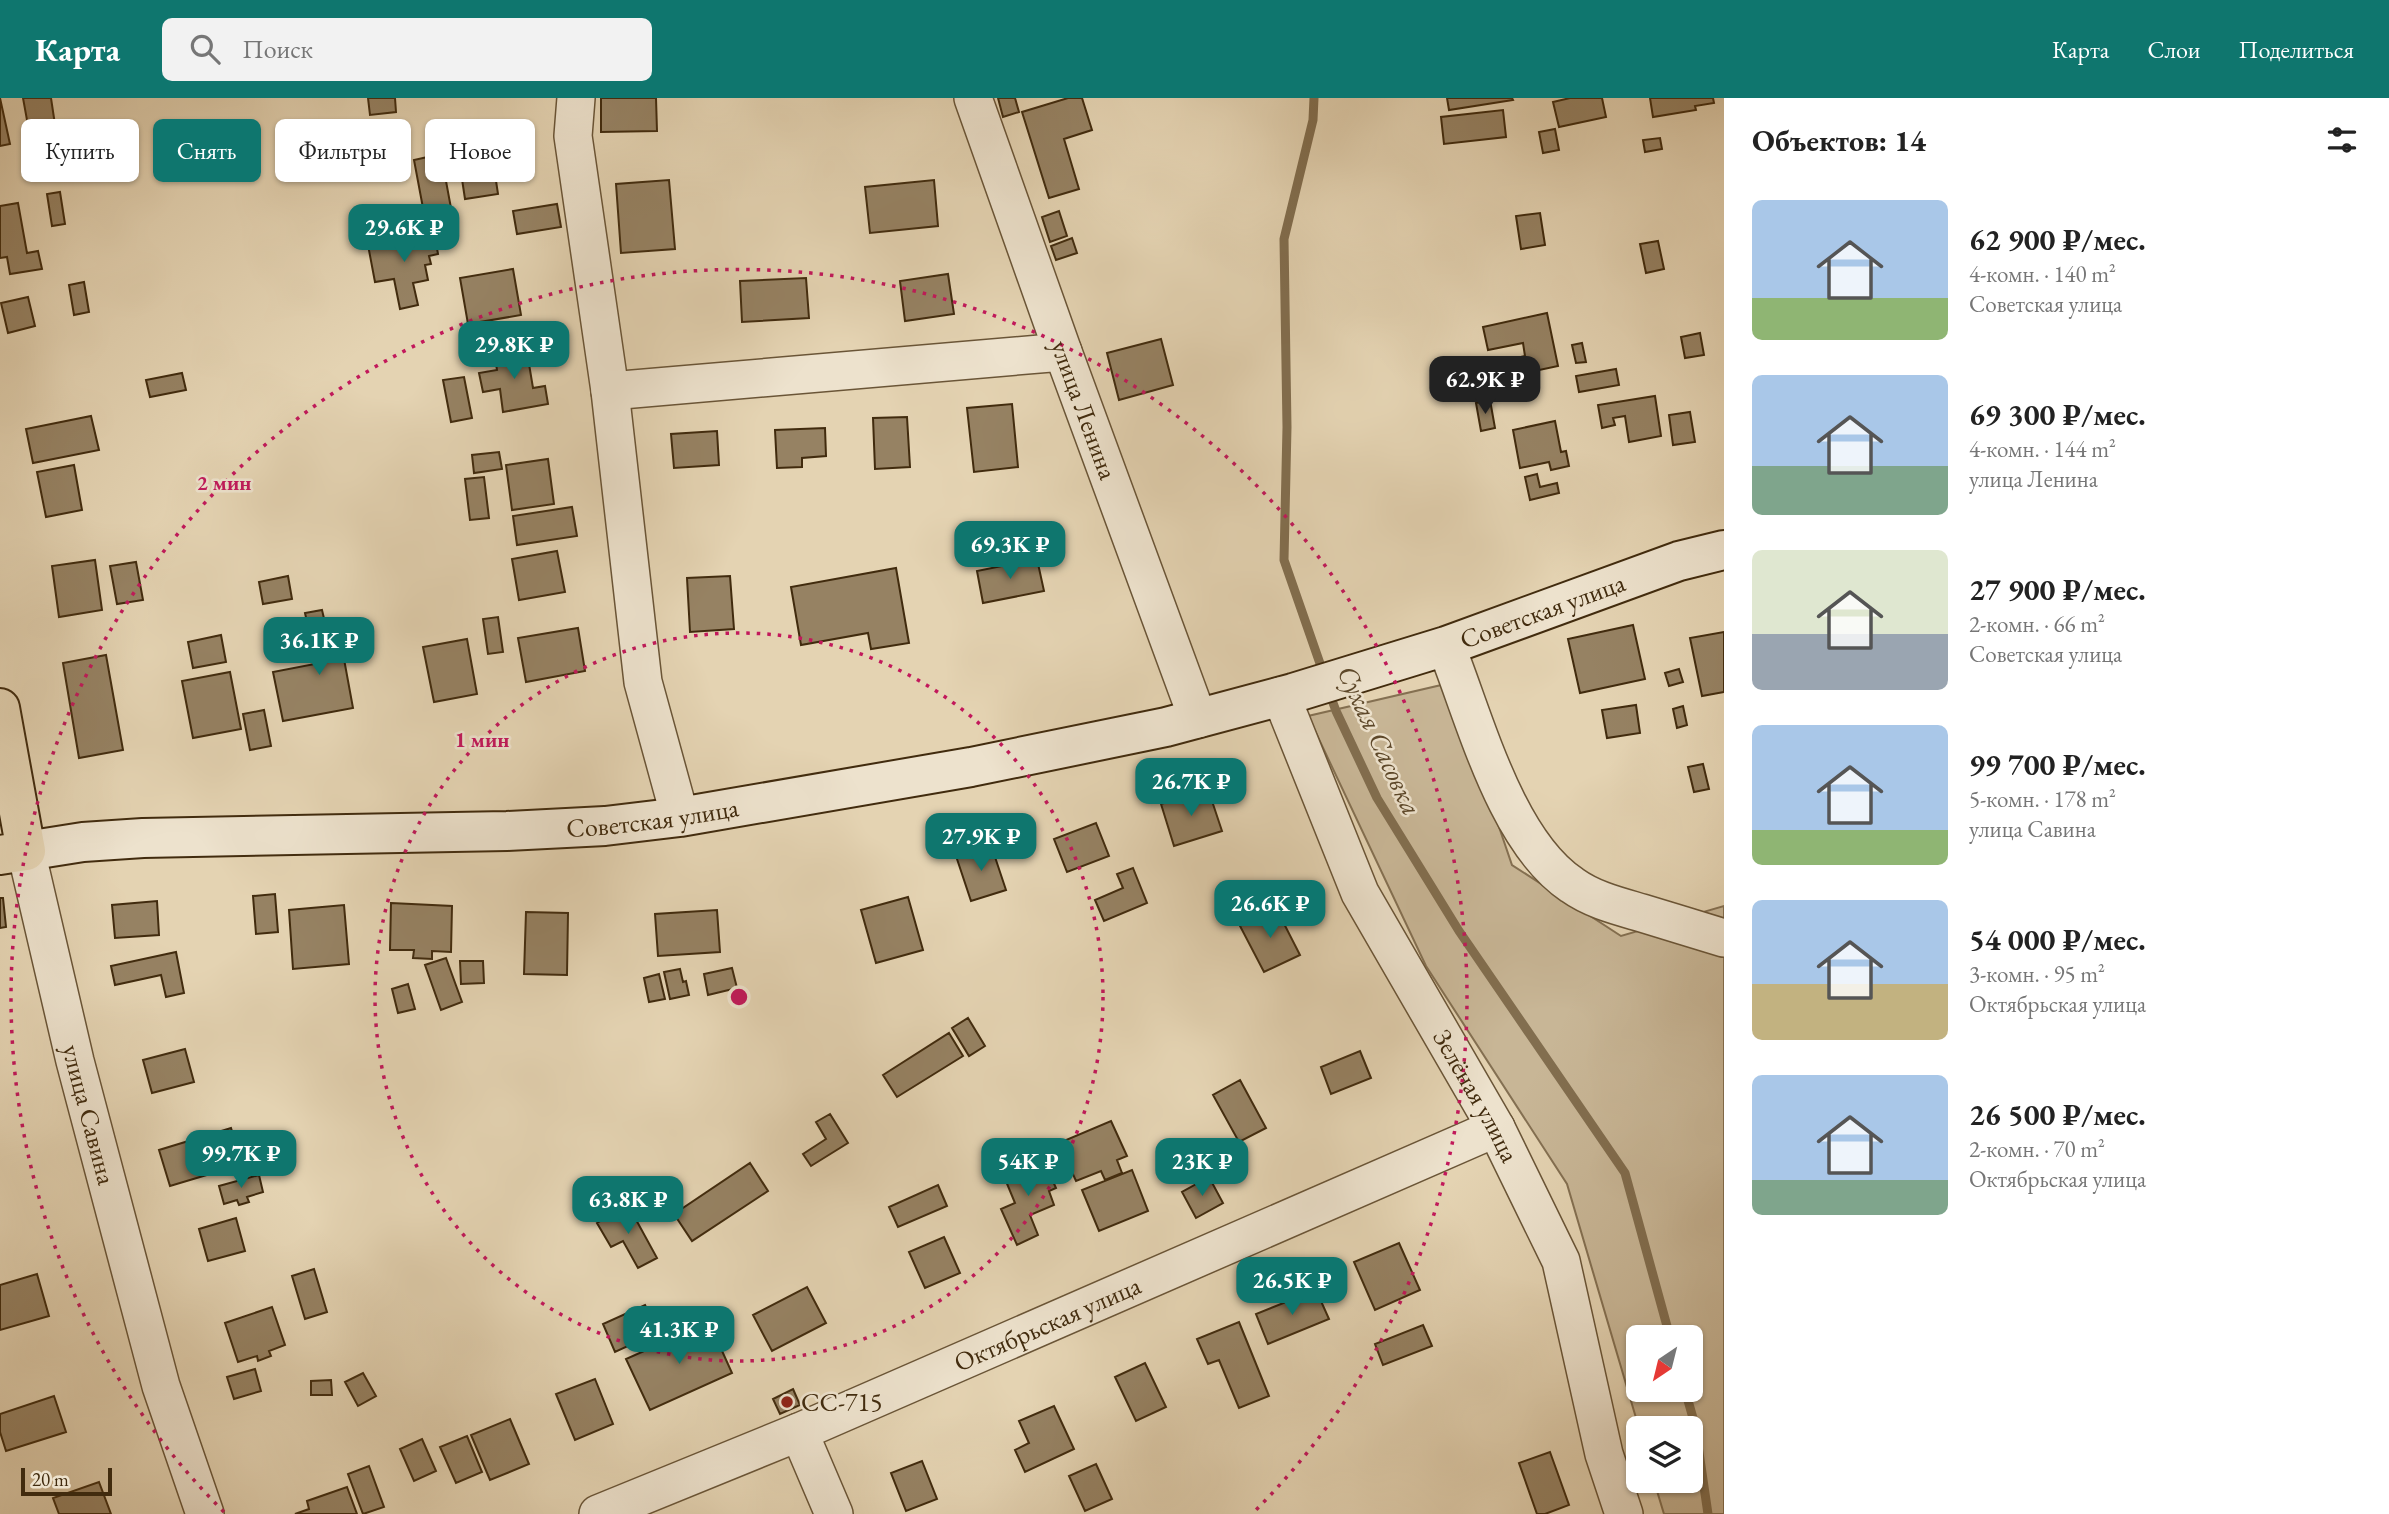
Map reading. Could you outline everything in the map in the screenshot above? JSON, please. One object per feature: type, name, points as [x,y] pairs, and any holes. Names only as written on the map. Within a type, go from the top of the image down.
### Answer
[{"type":"main road","name":"улица Савина","points":[[0,708],[13,853]]},
{"type":"street","points":[[576,98],[573,136],[610,391],[643,682],[680,817]]},
{"type":"street","name":"улица Ленина","points":[[973,98],[1198,719]]},
{"type":"street","points":[[610,391],[1063,352]]},
{"type":"street","name":"Советская улица","points":[[13,853],[83,842],[143,838],[507,831],[605,825],[680,817],[971,767],[1198,719],[1287,695],[1446,646],[1679,561],[1724,550]]},
{"type":"street","points":[[1446,646],[1497,779],[1530,844],[1549,867],[1572,886],[1597,899],[1724,938]]},
{"type":"street","name":"Зелёная улица","points":[[1287,695],[1360,893],[1496,1128],[1561,1261],[1604,1454],[1624,1514]]},
{"type":"street","name":"улица Савина","points":[[13,853],[75,1061],[161,1386],[205,1514]]},
{"type":"street","name":"Октябрьская улица","points":[[598,1514],[799,1432],[1496,1128]]},
{"type":"street","points":[[799,1432],[834,1514]]},
{"type":"shaded area","points":[[1450,683],[1512,865],[1621,936],[1724,906],[1724,1514],[1664,1514],[1658,1493],[1703,1493],[1703,1416],[1635,1416],[1631,1402],[1703,1402],[1703,1325],[1626,1325],[1626,1384],[1567,1184],[1426,966],[1308,716]]},
{"type":"building","points":[[0,98],[10,144],[0,146]]},
{"type":"building","points":[[23,98],[51,98],[54,119],[27,119]]},
{"type":"building","points":[[368,98],[395,98],[396,112],[370,115]]},
{"type":"building","points":[[601,98],[656,98],[657,131],[601,132]]},
{"type":"building","points":[[998,98],[1015,98],[1019,112],[1003,117]]},
{"type":"building","points":[[1068,98],[1082,98],[1092,130],[1064,139],[1079,189],[1049,198],[1022,112]]},
{"type":"building","points":[[1447,98],[1512,98],[1513,100],[1449,110]]},
{"type":"building","points":[[1570,98],[1602,98],[1606,117],[1559,127],[1553,102]]},
{"type":"building","points":[[1650,98],[1713,98],[1714,103],[1695,106],[1696,110],[1653,117]]},
{"type":"building","points":[[1503,110],[1506,137],[1444,144],[1441,117]]},
{"type":"building","points":[[1555,129],[1559,150],[1543,153],[1539,132]]},
{"type":"building","points":[[1660,138],[1662,149],[1645,152],[1643,140]]},
{"type":"building","points":[[425,158],[425,182],[446,182],[453,219],[426,224],[414,160]]},
{"type":"building","points":[[669,180],[675,249],[621,253],[616,184]]},
{"type":"building","points":[[934,180],[938,226],[870,233],[865,187]]},
{"type":"building","points":[[462,182],[496,182],[498,194],[465,199]]},
{"type":"building","points":[[60,192],[65,224],[52,226],[47,194]]},
{"type":"building","points":[[18,203],[27,253],[38,251],[42,269],[10,274],[7,257],[0,258],[0,206]]},
{"type":"building","points":[[557,204],[561,227],[517,234],[513,211]]},
{"type":"building","points":[[1059,211],[1067,236],[1050,242],[1042,217]]},
{"type":"building","points":[[1540,213],[1545,245],[1521,249],[1516,216]]},
{"type":"building","points":[[434,232],[438,254],[429,256],[431,264],[425,265],[428,280],[413,283],[418,305],[400,309],[394,279],[375,282],[368,245]]},
{"type":"building","points":[[1072,238],[1077,253],[1056,260],[1051,246]]},
{"type":"building","points":[[1658,241],[1664,269],[1646,273],[1640,244]]},
{"type":"building","points":[[513,269],[521,315],[468,324],[460,278]]},
{"type":"building","points":[[948,274],[954,314],[905,321],[900,281]]},
{"type":"building","points":[[806,278],[809,318],[742,322],[740,281]]},
{"type":"building","points":[[84,282],[89,312],[74,315],[69,285]]},
{"type":"building","points":[[28,297],[35,326],[8,333],[1,303]]},
{"type":"building","points":[[1547,313],[1558,366],[1516,375],[1512,359],[1525,356],[1523,343],[1488,350],[1483,327]]},
{"type":"building","points":[[1700,333],[1704,355],[1685,358],[1681,337]]},
{"type":"building","points":[[1161,339],[1173,385],[1119,400],[1107,353]]},
{"type":"building","points":[[1582,343],[1586,362],[1576,363],[1572,345]]},
{"type":"building","points":[[526,346],[533,388],[545,386],[548,404],[503,412],[500,389],[483,392],[479,373],[497,370],[494,351]]},
{"type":"building","points":[[1616,369],[1619,385],[1579,392],[1576,376]]},
{"type":"building","points":[[182,373],[186,390],[150,397],[146,380]]},
{"type":"building","points":[[464,377],[472,418],[451,422],[443,380]]},
{"type":"building","points":[[1655,396],[1661,436],[1629,442],[1625,416],[1613,418],[1615,425],[1602,428],[1598,405]]},
{"type":"building","points":[[1490,400],[1495,428],[1481,431],[1476,403]]},
{"type":"building","points":[[1012,404],[1018,467],[974,472],[967,408]]},
{"type":"building","points":[[1690,412],[1695,442],[1673,445],[1669,415]]},
{"type":"building","points":[[91,416],[99,450],[33,463],[26,429]]},
{"type":"building","points":[[907,417],[910,467],[875,469],[873,418]]},
{"type":"building","points":[[1555,421],[1561,452],[1566,451],[1569,466],[1551,470],[1549,462],[1520,468],[1513,430]]},
{"type":"building","points":[[825,428],[826,456],[802,458],[802,467],[777,468],[775,430]]},
{"type":"building","points":[[717,431],[719,465],[674,468],[671,434]]},
{"type":"building","points":[[499,452],[502,469],[474,473],[472,455]]},
{"type":"building","points":[[548,459],[554,504],[512,510],[506,465]]},
{"type":"building","points":[[74,465],[82,510],[46,517],[37,472]]},
{"type":"building","points":[[1537,474],[1540,487],[1557,483],[1559,493],[1530,500],[1525,477]]},
{"type":"building","points":[[484,477],[489,518],[470,520],[465,479]]},
{"type":"building","points":[[572,507],[577,536],[517,545],[513,516]]},
{"type":"building","points":[[557,551],[565,592],[519,600],[512,559]]},
{"type":"building","points":[[1037,559],[1044,591],[983,603],[977,571]]},
{"type":"building","points":[[95,560],[102,610],[59,617],[52,566]]},
{"type":"building","points":[[136,562],[143,600],[117,604],[110,566]]},
{"type":"building","points":[[896,568],[909,643],[871,649],[868,633],[801,645],[791,587]]},
{"type":"building","points":[[288,576],[292,599],[263,604],[259,582]]},
{"type":"building","points":[[730,576],[734,629],[690,632],[687,578]]},
{"type":"building","points":[[322,610],[326,627],[309,631],[305,613]]},
{"type":"building","points":[[498,617],[503,652],[488,654],[483,619]]},
{"type":"building","points":[[351,621],[358,657],[344,659],[353,708],[283,721],[273,672],[320,663],[314,630]]},
{"type":"building","points":[[1633,625],[1645,679],[1580,693],[1568,639]]},
{"type":"building","points":[[578,628],[585,671],[526,682],[518,638]]},
{"type":"building","points":[[1724,632],[1724,692],[1702,696],[1690,638]]},
{"type":"building","points":[[221,635],[226,662],[193,668],[188,642]]},
{"type":"building","points":[[467,639],[477,694],[434,702],[423,647]]},
{"type":"building","points":[[106,655],[123,750],[79,758],[63,663]]},
{"type":"building","points":[[1679,669],[1683,682],[1669,686],[1665,673]]},
{"type":"building","points":[[230,672],[241,729],[193,738],[182,681]]},
{"type":"building","points":[[1636,705],[1640,733],[1607,738],[1602,710]]},
{"type":"building","points":[[1683,706],[1687,725],[1677,728],[1673,709]]},
{"type":"building","points":[[264,710],[271,746],[250,750],[243,714]]},
{"type":"building","points":[[1703,764],[1709,789],[1694,792],[1688,767]]},
{"type":"building","points":[[1208,789],[1222,831],[1174,846],[1161,804]]},
{"type":"building","points":[[1096,823],[1109,856],[1067,872],[1054,839]]},
{"type":"building","points":[[991,845],[1006,890],[971,901],[956,856]]},
{"type":"building","points":[[1133,868],[1147,903],[1104,921],[1095,900],[1123,888],[1117,874]]},
{"type":"building","points":[[275,894],[278,932],[256,934],[253,896]]},
{"type":"building","points":[[908,897],[923,950],[876,963],[861,910]]},
{"type":"building","points":[[0,898],[3,898],[6,927],[0,928]]},
{"type":"building","points":[[157,901],[159,935],[115,938],[112,905]]},
{"type":"building","points":[[391,903],[452,906],[451,952],[432,951],[432,959],[413,958],[414,950],[390,950]]},
{"type":"building","points":[[344,905],[349,964],[293,969],[289,910]]},
{"type":"building","points":[[1276,908],[1300,955],[1264,972],[1240,926]]},
{"type":"building","points":[[717,910],[720,952],[658,956],[655,914]]},
{"type":"building","points":[[526,912],[568,913],[567,975],[524,974]]},
{"type":"building","points":[[176,952],[184,993],[166,997],[161,975],[115,985],[111,966]]},
{"type":"building","points":[[446,958],[462,1002],[441,1010],[425,965]]},
{"type":"building","points":[[460,961],[483,961],[484,983],[461,984]]},
{"type":"building","points":[[732,968],[737,988],[708,995],[704,974]]},
{"type":"building","points":[[680,969],[689,995],[670,999],[664,972]]},
{"type":"building","points":[[659,974],[665,999],[649,1002],[644,978]]},
{"type":"building","points":[[408,984],[415,1009],[398,1013],[392,989]]},
{"type":"building","points":[[968,1018],[985,1046],[969,1056],[952,1028]]},
{"type":"building","points":[[949,1033],[963,1056],[897,1097],[883,1075]]},
{"type":"building","points":[[185,1049],[194,1082],[152,1093],[143,1060]]},
{"type":"building","points":[[1360,1051],[1371,1078],[1331,1094],[1321,1067]]},
{"type":"building","points":[[1240,1080],[1266,1128],[1239,1142],[1213,1095]]},
{"type":"building","points":[[830,1114],[848,1143],[811,1166],[803,1154],[826,1139],[816,1122]]},
{"type":"building","points":[[1111,1121],[1127,1156],[1117,1160],[1122,1173],[1105,1180],[1101,1171],[1076,1181],[1059,1143]]},
{"type":"building","points":[[231,1128],[234,1138],[222,1141],[230,1168],[170,1186],[159,1150]]},
{"type":"building","points":[[1042,1157],[1056,1188],[1049,1191],[1054,1205],[1030,1215],[1038,1235],[1017,1245],[1001,1209],[1015,1203],[1003,1174]]},
{"type":"building","points":[[750,1163],[768,1191],[692,1241],[674,1214]]},
{"type":"building","points":[[1132,1170],[1148,1211],[1099,1231],[1082,1190]]},
{"type":"building","points":[[259,1175],[263,1192],[247,1197],[249,1202],[239,1205],[237,1200],[224,1204],[219,1186]]},
{"type":"building","points":[[1209,1177],[1223,1203],[1196,1218],[1182,1192]]},
{"type":"building","points":[[938,1185],[947,1206],[898,1227],[889,1207]]},
{"type":"building","points":[[628,1205],[657,1258],[638,1268],[623,1241],[611,1247],[597,1223]]},
{"type":"building","points":[[236,1218],[245,1251],[208,1261],[199,1229]]},
{"type":"building","points":[[944,1237],[960,1273],[925,1288],[909,1252]]},
{"type":"building","points":[[1399,1243],[1420,1290],[1375,1310],[1354,1262]]},
{"type":"building","points":[[314,1269],[327,1312],[305,1319],[292,1276]]},
{"type":"building","points":[[37,1274],[49,1316],[0,1330],[0,1285]]},
{"type":"building","points":[[807,1287],[826,1323],[772,1351],[753,1315]]},
{"type":"building","points":[[1316,1290],[1329,1319],[1268,1344],[1256,1314]]},
{"type":"building","points":[[645,1305],[648,1312],[655,1309],[665,1329],[615,1352],[603,1324]]},
{"type":"building","points":[[272,1307],[285,1345],[269,1351],[271,1356],[258,1361],[257,1356],[238,1362],[225,1323]]},
{"type":"building","points":[[709,1322],[732,1373],[650,1410],[626,1359]]},
{"type":"building","points":[[1239,1322],[1269,1396],[1239,1408],[1219,1360],[1208,1364],[1197,1339]]},
{"type":"building","points":[[1423,1325],[1432,1346],[1383,1365],[1375,1344]]},
{"type":"building","points":[[1145,1363],[1166,1407],[1136,1421],[1115,1377]]},
{"type":"building","points":[[255,1369],[261,1391],[234,1399],[227,1377]]},
{"type":"building","points":[[363,1373],[376,1396],[358,1406],[345,1382]]},
{"type":"building","points":[[595,1379],[613,1424],[575,1440],[556,1394]]},
{"type":"building","points":[[331,1380],[332,1395],[311,1395],[311,1381]]},
{"type":"building","name":"СС-715","points":[[793,1389],[800,1405],[780,1414],[773,1399]]},
{"type":"building","points":[[54,1396],[66,1432],[6,1451],[0,1432],[0,1414]]},
{"type":"building","points":[[1054,1406],[1074,1449],[1025,1472],[1015,1450],[1029,1443],[1019,1421]]},
{"type":"building","points":[[510,1419],[529,1464],[490,1480],[471,1435]]},
{"type":"building","points":[[467,1436],[482,1472],[456,1483],[440,1447]]},
{"type":"building","points":[[422,1439],[436,1471],[414,1481],[400,1449]]},
{"type":"building","points":[[1550,1452],[1569,1505],[1545,1514],[1537,1514],[1519,1463]]},
{"type":"building","points":[[922,1461],[937,1499],[906,1511],[891,1473]]},
{"type":"building","points":[[1096,1464],[1112,1499],[1085,1511],[1069,1476]]},
{"type":"building","points":[[369,1466],[384,1507],[363,1514],[348,1474]]},
{"type":"building","points":[[99,1482],[111,1514],[59,1514],[53,1498]]},
{"type":"building","points":[[347,1487],[357,1514],[295,1514],[309,1509],[307,1501]]},
{"type":"waterway","name":"Сухая Сасовка","points":[[1314,98],[1313,120],[1284,239],[1287,427],[1284,560],[1324,675]]},
{"type":"waterway","name":"Сухая Сасовка","points":[[1329,692],[1377,798],[1459,931],[1625,1173],[1667,1325]]},
{"type":"waterway","name":"Сухая Сасовка","points":[[1688,1402],[1695,1425],[1708,1514]]},
{"type":"place","name":"СС-715","points":[[787,1402]]}]
